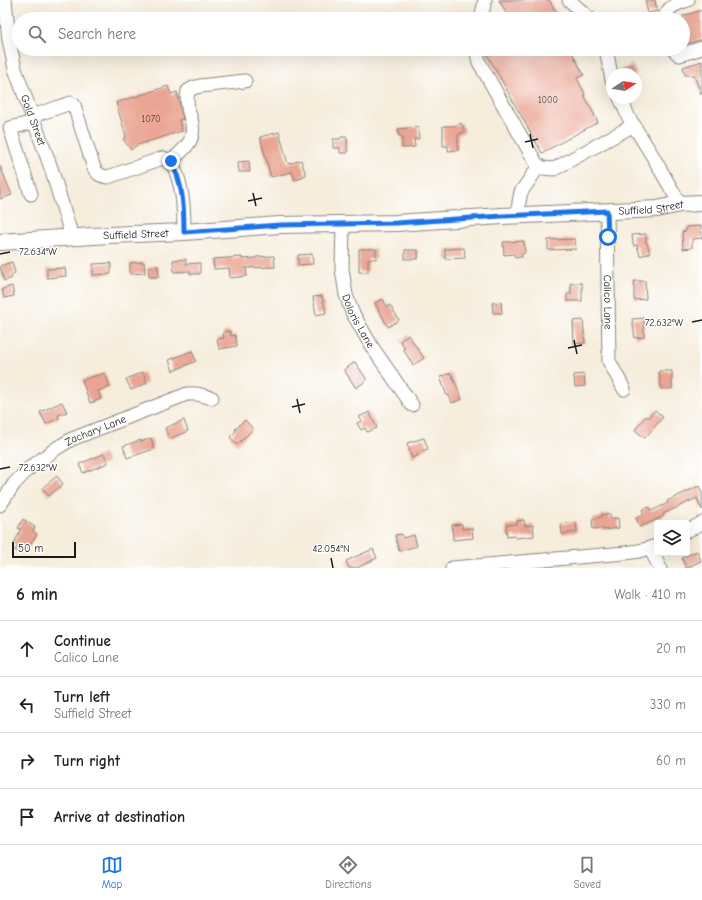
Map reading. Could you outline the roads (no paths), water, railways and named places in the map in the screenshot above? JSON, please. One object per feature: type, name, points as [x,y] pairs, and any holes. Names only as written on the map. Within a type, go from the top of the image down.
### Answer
[{"type":"main road","name":"Suffield Street","points":[[0,242],[280,225],[396,223],[518,215],[657,209],[680,204],[702,203]]},
{"type":"street","name":"Gold Street","points":[[5,0],[12,54]]},
{"type":"street","points":[[482,12],[485,0]]},
{"type":"street","points":[[569,0],[582,12]]},
{"type":"street","points":[[666,12],[675,5],[688,0]]},
{"type":"street","points":[[690,52],[702,48]]},
{"type":"street","name":"Gold Street","points":[[12,56],[15,69],[51,168],[72,237]]},
{"type":"street","points":[[478,56],[479,62],[536,163],[542,168],[554,169],[634,125]]},
{"type":"street","points":[[607,56],[610,68]]},
{"type":"street","points":[[171,161],[186,148],[192,140],[194,130],[186,100],[188,91],[200,86],[245,81]]},
{"type":"street","points":[[31,194],[5,127],[33,119],[71,103],[74,105],[94,168],[97,173],[102,176],[108,177],[164,158],[171,161],[175,168],[182,193],[184,232]]},
{"type":"street","points":[[623,104],[680,204]]},
{"type":"street","points":[[518,215],[521,192],[539,166]]},
{"type":"street","name":"Calico Lane","points":[[607,211],[609,361],[624,389]]},
{"type":"street","name":"Doloris Lane","points":[[343,224],[342,269],[346,295],[352,312],[372,347],[412,405]]},
{"type":"street","name":"Zachary Lane","points":[[0,505],[14,484],[27,470],[72,439],[188,394],[197,394],[212,398]]},
{"type":"street","points":[[690,529],[702,523]]},
{"type":"street","points":[[452,568],[536,564],[625,553],[653,547],[660,568]]}]
